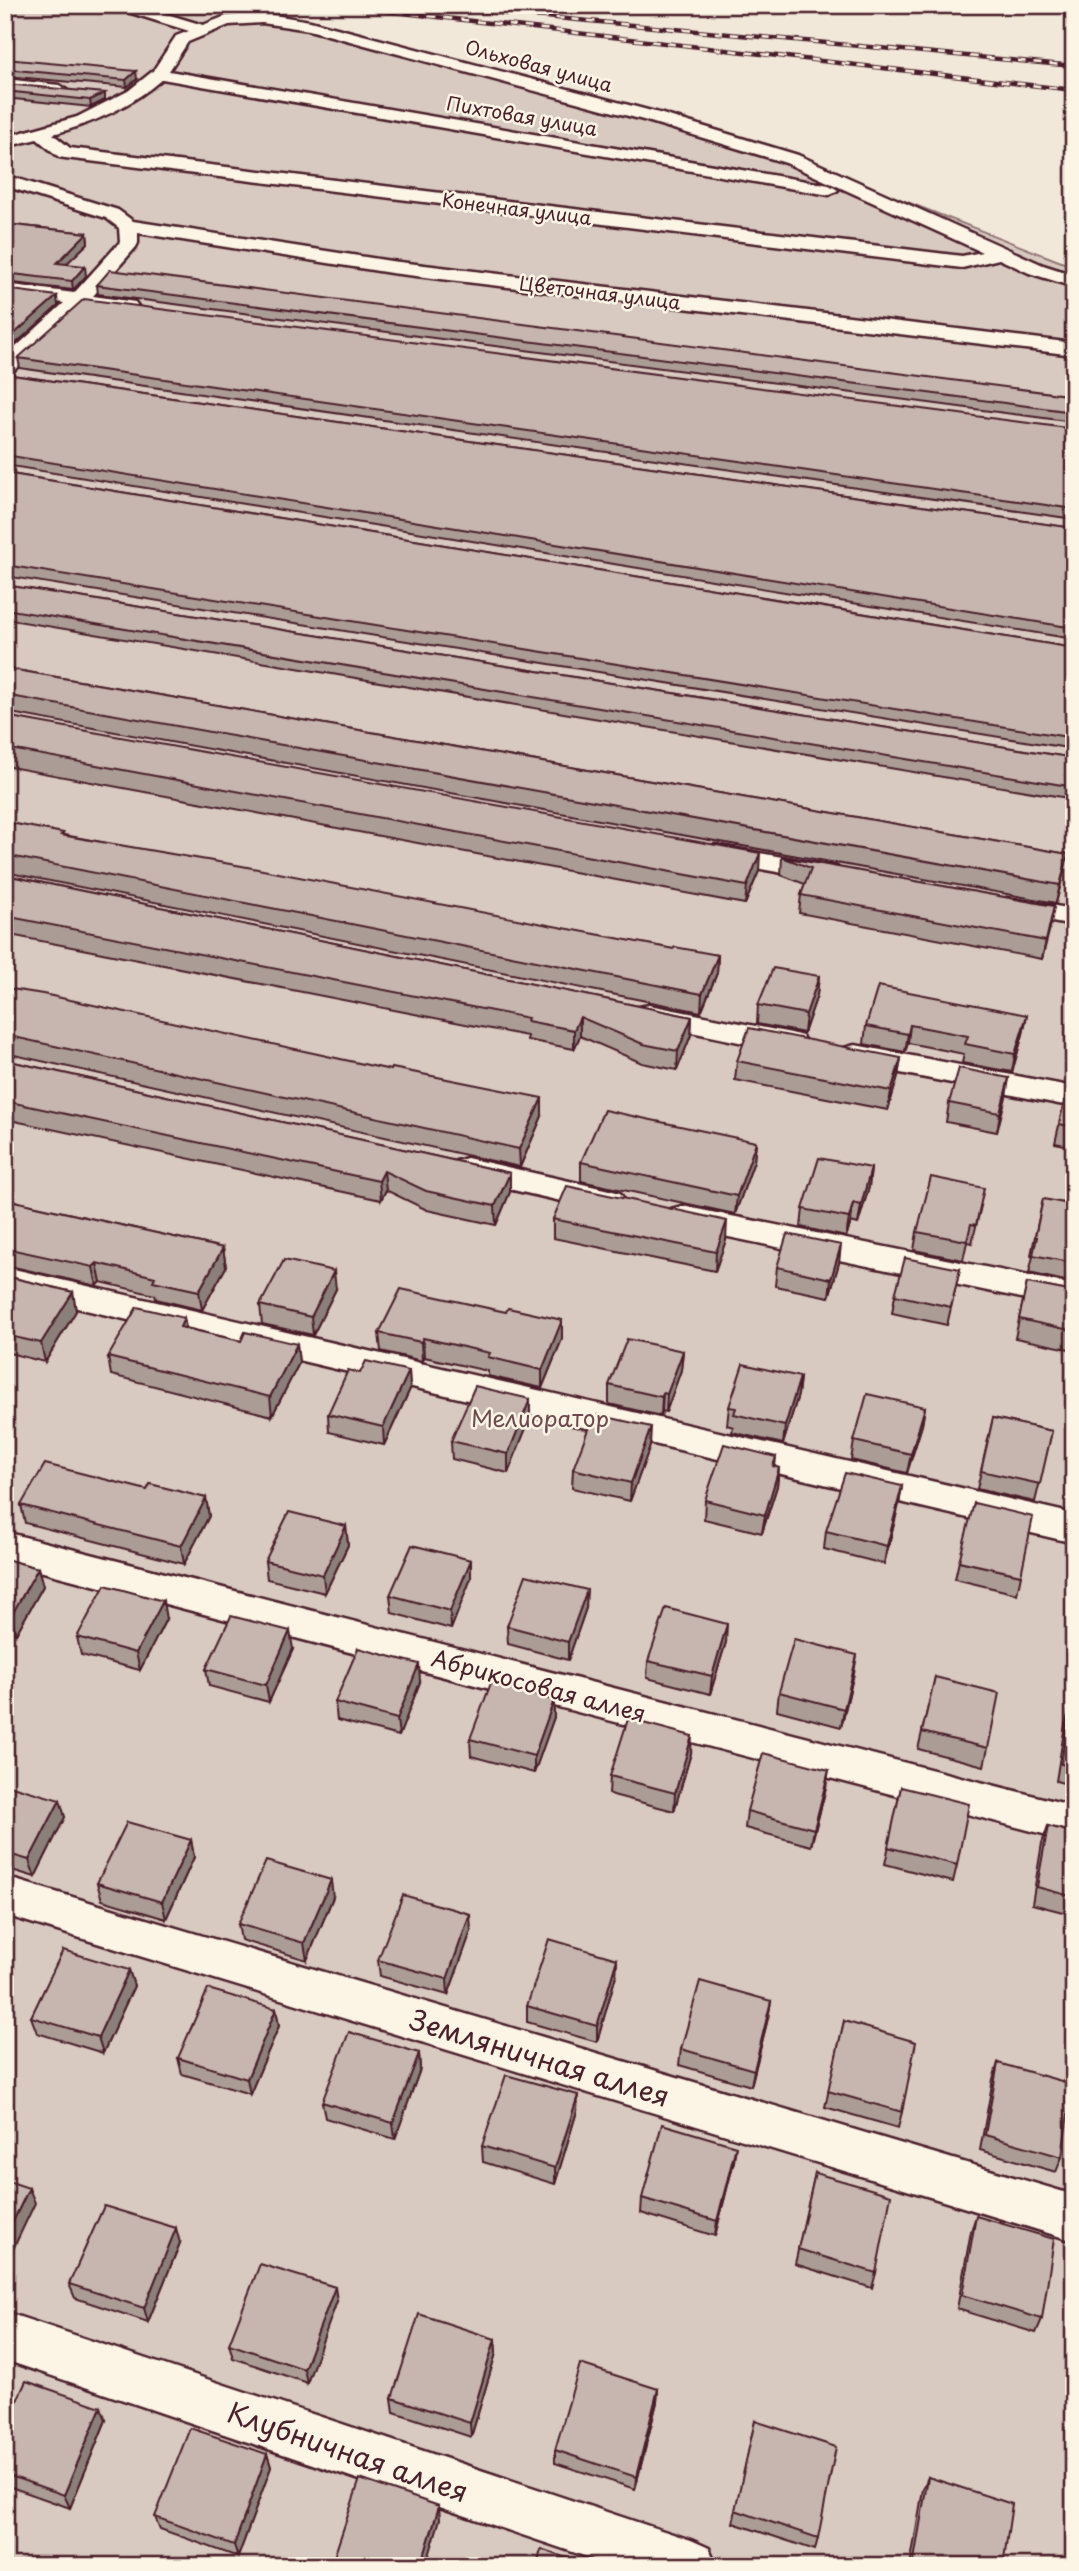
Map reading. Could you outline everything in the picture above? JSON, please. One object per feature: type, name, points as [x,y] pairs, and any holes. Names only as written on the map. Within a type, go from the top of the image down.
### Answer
[{"type":"street","points":[[120,5],[203,30]]},
{"type":"street","name":"Ольховая улица","points":[[5,142],[83,121],[134,95],[159,74],[182,39],[226,21],[262,18],[310,26],[653,117],[792,159],[1036,269],[1074,281]]},
{"type":"street","name":"Пихтовая улица","points":[[159,74],[878,198]]},
{"type":"street","points":[[5,84],[73,91]]},
{"type":"street","points":[[98,93],[134,95]]},
{"type":"street","name":"Конечная улица","points":[[41,133],[65,153],[79,155],[962,262],[1000,253]]},
{"type":"street","name":"Цветочная улица","points":[[5,180],[112,214],[128,226],[391,267],[1074,349]]},
{"type":"street","points":[[16,201],[38,190]]},
{"type":"street","points":[[10,373],[130,243],[128,226]]},
{"type":"street","points":[[5,290],[148,309]]},
{"type":"street","points":[[690,848],[855,878]]},
{"type":"street","points":[[978,901],[1074,918]]},
{"type":"street","points":[[626,1009],[1074,1097]]},
{"type":"street","points":[[441,1163],[645,1209],[1074,1297]]},
{"type":"street","points":[[5,1279],[1074,1530]]},
{"type":"street","name":"Абрикосовая аллея","points":[[5,1547],[1074,1824]]},
{"type":"street","name":"Земляничная аллея","points":[[5,1896],[1074,2218]]},
{"type":"street","name":"Клубничная аллея","points":[[5,2336],[691,2566]]},
{"type":"green space","name":"Мелиоратор","points":[[5,5],[200,5],[741,137],[1074,267],[1074,2566],[5,2566]]},
{"type":"building","points":[[5,59],[136,71],[126,80],[5,69]]},
{"type":"building","points":[[5,84],[105,93],[90,100],[5,91]]},
{"type":"building","points":[[5,224],[87,233],[57,263],[85,266],[72,281],[5,273]]},
{"type":"building","points":[[110,270],[1074,396],[1074,412],[97,285]]},
{"type":"building","points":[[5,289],[57,296],[5,342]]},
{"type":"building","points":[[84,299],[1074,429],[1074,509],[18,358]]},
{"type":"building","points":[[5,374],[1074,528],[1074,628],[5,455]]},
{"type":"building","points":[[5,473],[1074,648],[1074,738],[5,565]]},
{"type":"building","points":[[5,585],[1074,758],[1074,787],[5,609]]},
{"type":"building","points":[[5,668],[1068,854],[1060,885],[5,695]]},
{"type":"building","points":[[5,716],[760,853],[747,886],[5,748]]},
{"type":"building","points":[[5,822],[63,833],[61,835],[242,866],[673,949],[675,947],[718,955],[702,994],[5,855]]},
{"type":"building","points":[[782,857],[1054,906],[1046,941],[801,895],[811,868]]},
{"type":"building","points":[[5,875],[692,1017],[678,1051],[643,1044],[580,1017],[574,1030],[527,1021],[528,1018],[5,916]]},
{"type":"building","points":[[773,968],[819,976],[806,1014],[758,1005]]},
{"type":"building","points":[[878,986],[1027,1015],[1015,1054],[965,1044],[968,1036],[910,1025],[908,1034],[866,1026]]},
{"type":"building","points":[[5,988],[391,1070],[392,1068],[542,1098],[519,1149],[5,1035]]},
{"type":"building","points":[[749,1028],[901,1058],[891,1091],[737,1061]]},
{"type":"building","points":[[5,1060],[510,1173],[495,1206],[426,1191],[384,1171],[379,1181],[5,1101]]},
{"type":"building","points":[[959,1068],[1009,1078],[1000,1113],[949,1103]]},
{"type":"building","points":[[1074,1089],[1074,1127],[1059,1124],[1067,1090]]},
{"type":"building","points":[[604,1110],[756,1142],[737,1196],[581,1162]]},
{"type":"building","points":[[819,1158],[871,1168],[861,1205],[853,1203],[849,1218],[803,1209]]},
{"type":"building","points":[[931,1177],[984,1188],[976,1225],[971,1224],[967,1241],[917,1232]]},
{"type":"building","points":[[567,1186],[727,1221],[716,1252],[553,1219]]},
{"type":"building","points":[[5,1199],[223,1248],[199,1291],[153,1281],[155,1277],[97,1263],[93,1267],[5,1248]]},
{"type":"building","points":[[1043,1199],[1074,1205],[1074,1263],[1033,1255]]},
{"type":"building","points":[[787,1234],[841,1245],[831,1279],[777,1267]]},
{"type":"building","points":[[905,1258],[960,1269],[951,1307],[895,1295]]},
{"type":"building","points":[[284,1260],[334,1271],[311,1317],[260,1305]]},
{"type":"building","points":[[5,1276],[73,1292],[41,1343],[5,1335]]},
{"type":"building","points":[[1027,1283],[1074,1292],[1074,1331],[1019,1319]]},
{"type":"building","points":[[401,1289],[506,1312],[508,1308],[562,1320],[542,1370],[488,1357],[490,1353],[423,1338],[421,1342],[379,1333]]},
{"type":"building","points":[[137,1307],[184,1318],[180,1327],[241,1341],[245,1332],[297,1344],[270,1397],[108,1357]]},
{"type":"building","points":[[627,1339],[683,1351],[667,1394],[663,1393],[662,1397],[609,1385]]},
{"type":"building","points":[[366,1361],[409,1371],[383,1427],[328,1414],[348,1370],[360,1373]]},
{"type":"building","points":[[743,1364],[800,1377],[785,1426],[734,1414],[736,1408],[729,1407]]},
{"type":"building","points":[[475,1386],[530,1399],[508,1454],[451,1441]]},
{"type":"building","points":[[867,1394],[925,1407],[911,1454],[854,1441]]},
{"type":"building","points":[[598,1415],[651,1427],[631,1483],[573,1469],[590,1424],[594,1425]]},
{"type":"building","points":[[993,1418],[1052,1431],[1040,1484],[981,1471]]},
{"type":"building","points":[[724,1444],[776,1457],[773,1466],[779,1468],[765,1515],[705,1500]]},
{"type":"building","points":[[45,1464],[147,1490],[150,1484],[206,1498],[181,1546],[21,1505]]},
{"type":"building","points":[[845,1473],[902,1486],[887,1546],[826,1531]]},
{"type":"building","points":[[974,1503],[1033,1517],[1021,1575],[959,1561]]},
{"type":"building","points":[[289,1512],[346,1526],[323,1575],[265,1561]]},
{"type":"building","points":[[412,1545],[471,1560],[450,1611],[390,1595]]},
{"type":"building","points":[[5,1559],[38,1568],[11,1616],[5,1615]]},
{"type":"building","points":[[526,1575],[587,1590],[568,1642],[507,1626]]},
{"type":"building","points":[[105,1585],[163,1601],[136,1653],[77,1637]]},
{"type":"building","points":[[666,1608],[727,1624],[712,1676],[648,1661]]},
{"type":"building","points":[[231,1616],[290,1631],[266,1685],[206,1669]]},
{"type":"building","points":[[794,1639],[857,1655],[844,1709],[779,1692]]},
{"type":"building","points":[[358,1648],[419,1664],[397,1719],[335,1702]]},
{"type":"building","points":[[935,1677],[999,1693],[988,1748],[922,1732]]},
{"type":"building","points":[[491,1683],[554,1700],[534,1756],[470,1739]]},
{"type":"building","points":[[1070,1707],[1074,1708],[1074,1767],[1061,1764]]},
{"type":"building","points":[[628,1719],[692,1736],[675,1793],[610,1776]]},
{"type":"building","points":[[763,1753],[829,1770],[814,1829],[747,1811]]},
{"type":"building","points":[[5,1784],[60,1800],[29,1860],[5,1853]]},
{"type":"building","points":[[901,1787],[969,1804],[957,1865],[888,1847]]},
{"type":"building","points":[[127,1822],[191,1840],[162,1902],[97,1883]]},
{"type":"building","points":[[1048,1826],[1074,1833],[1074,1897],[1037,1887]]},
{"type":"building","points":[[266,1861],[331,1880],[304,1943],[238,1924]]},
{"type":"building","points":[[403,1895],[470,1914],[447,1979],[378,1960]]},
{"type":"building","points":[[549,1939],[617,1959],[597,2026],[527,2006]]},
{"type":"building","points":[[63,1950],[129,1970],[98,2037],[31,2017]]},
{"type":"building","points":[[700,1981],[771,2001],[754,2070],[681,2049]]},
{"type":"building","points":[[208,1989],[276,2009],[247,2079],[178,2058]]},
{"type":"building","points":[[844,2021],[916,2042],[902,2112],[828,2091]]},
{"type":"building","points":[[349,2032],[419,2053],[393,2123],[322,2102]]},
{"type":"building","points":[[998,2063],[1072,2084],[1062,2157],[985,2135]]},
{"type":"building","points":[[506,2075],[578,2095],[555,2168],[482,2146]]},
{"type":"building","points":[[662,2124],[736,2146],[717,2221],[642,2198]]},
{"type":"building","points":[[815,2173],[891,2195],[876,2273],[798,2249]]},
{"type":"building","points":[[5,2180],[29,2188],[5,2238]]},
{"type":"building","points":[[104,2206],[176,2228],[144,2308],[69,2284]]},
{"type":"building","points":[[976,2216],[1054,2239],[1042,2319],[962,2295]]},
{"type":"building","points":[[260,2264],[335,2287],[304,2369],[229,2344]]},
{"type":"building","points":[[419,2314],[495,2339],[470,2423],[392,2398]]},
{"type":"building","points":[[580,2364],[658,2389],[636,2477],[555,2450]]},
{"type":"building","points":[[26,2381],[101,2407],[64,2495],[5,2474],[5,2427]]},
{"type":"building","points":[[755,2421],[836,2447],[818,2538],[735,2510]]},
{"type":"building","points":[[190,2428],[267,2454],[234,2545],[155,2517]]},
{"type":"building","points":[[928,2477],[1012,2504],[1003,2566],[913,2566]]},
{"type":"building","points":[[360,2479],[439,2506],[421,2566],[331,2566]]},
{"type":"building","points":[[541,2549],[589,2566],[537,2566]]},
{"type":"railway","points":[[333,5],[1074,90]]},
{"type":"railway","points":[[460,9],[1074,66]]}]
